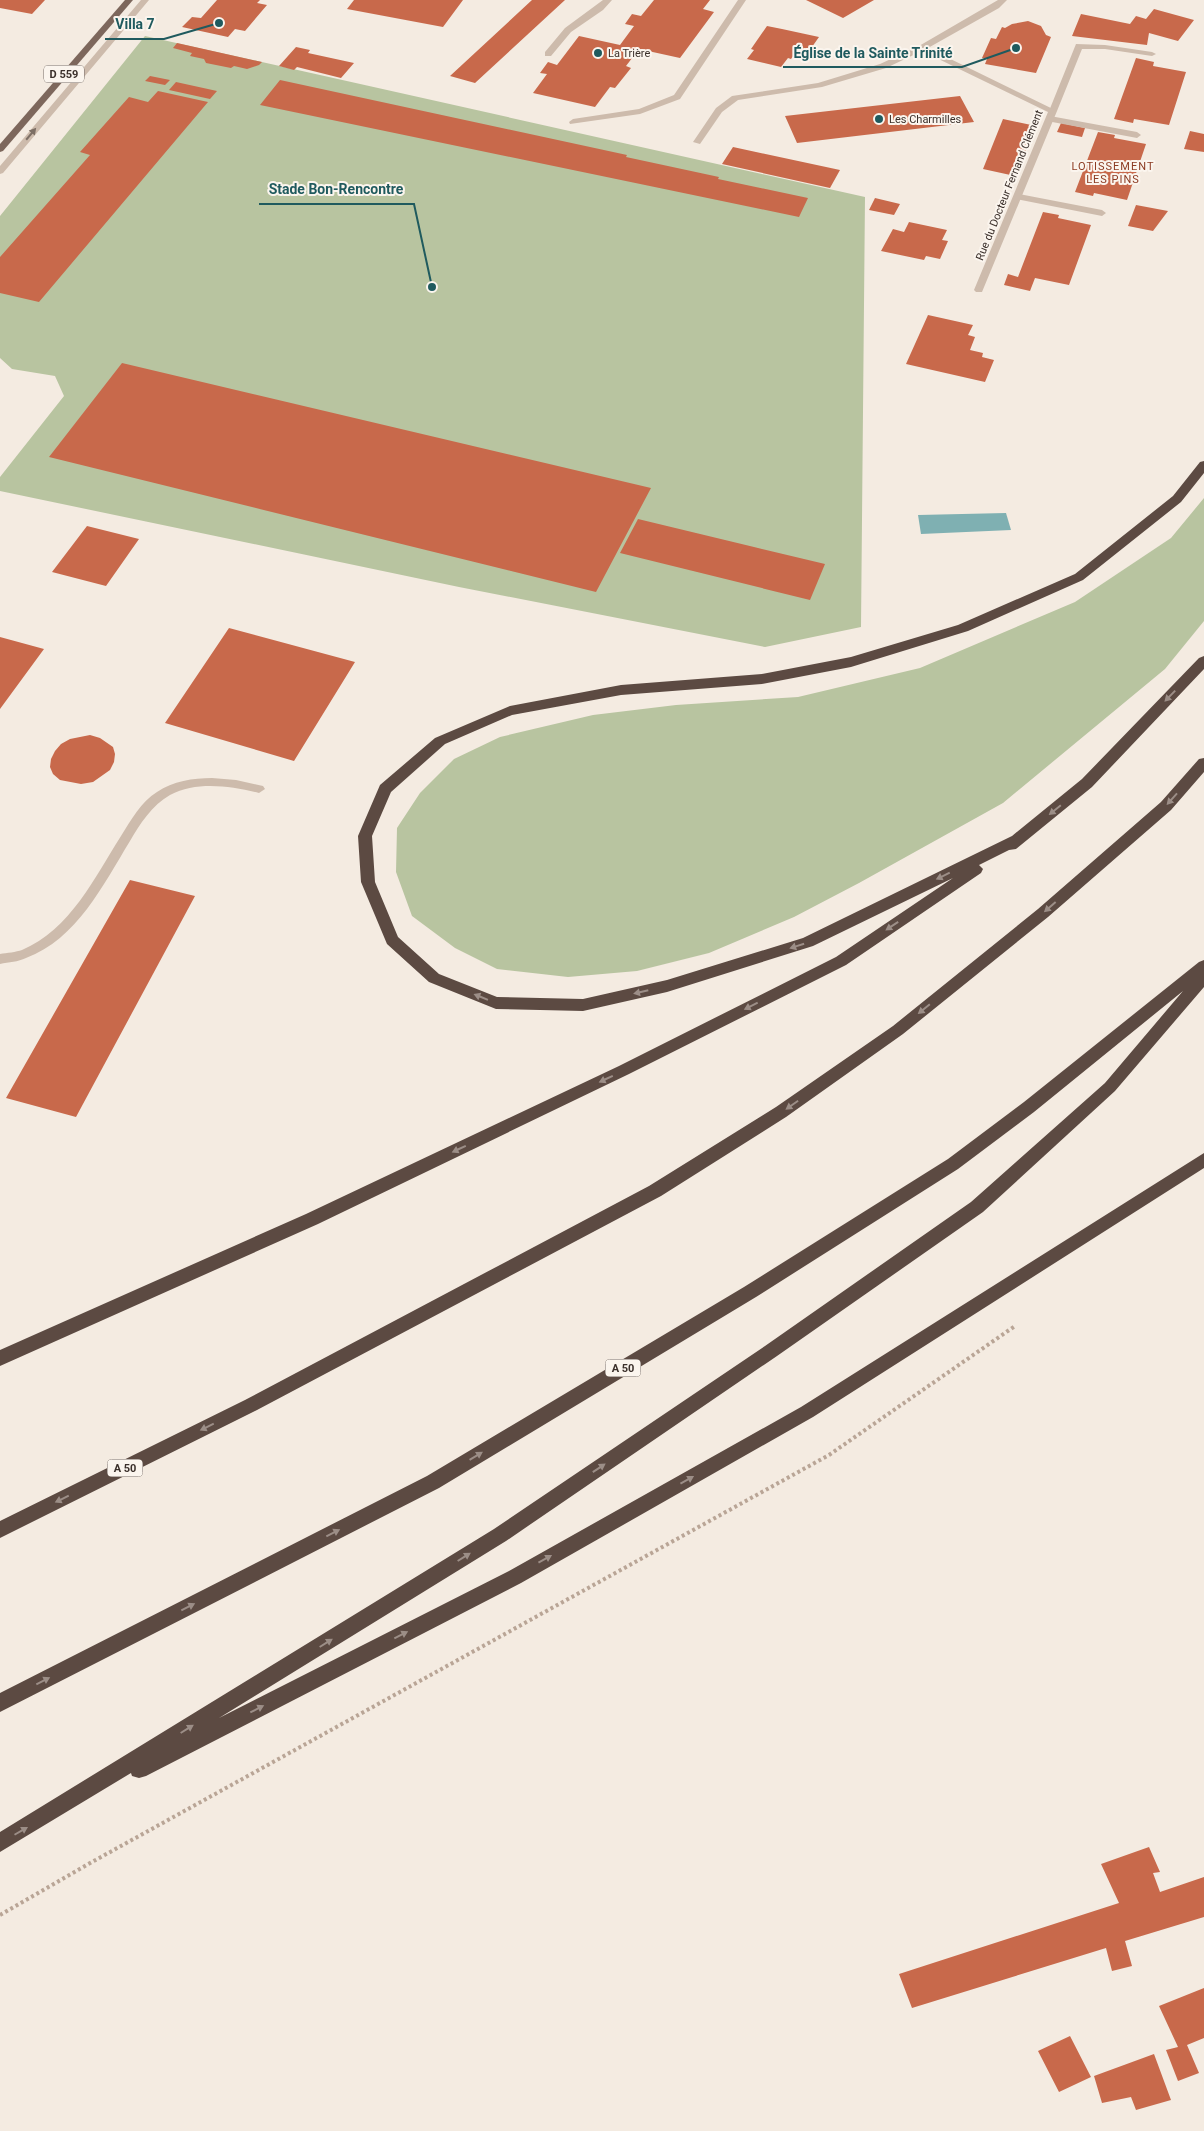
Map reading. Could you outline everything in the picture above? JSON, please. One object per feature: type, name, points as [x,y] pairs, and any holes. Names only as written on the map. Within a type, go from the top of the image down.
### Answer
[{"type":"highway","points":[[1019,839],[808,942],[667,986],[583,1006],[496,1003],[434,978],[392,940],[368,882],[365,836],[385,789],[440,741],[510,711],[621,690],[698,682],[762,679],[851,662],[963,628],[1079,577],[1177,499],[1204,465]]},
{"type":"highway","points":[[0,1358],[339,1206],[624,1070],[841,961],[1019,839],[1087,783],[1204,660]]},
{"type":"highway","name":"A 50","points":[[0,1530],[251,1405],[646,1196],[781,1112],[898,1030],[1042,912],[1166,806],[1204,763]]},
{"type":"highway","name":"A 50","points":[[0,1703],[432,1482],[750,1292],[953,1164],[1030,1107],[1204,966]]},
{"type":"highway","points":[[0,1843],[42,1819],[500,1535],[771,1351],[977,1207],[1110,1086],[1204,977]]},
{"type":"highway","points":[[42,1819],[515,1577],[798,1417],[1169,1184],[1204,1160]]},
{"type":"main road","name":"D 559","points":[[0,149],[129,0]]},
{"type":"street","points":[[0,171],[145,0]]},
{"type":"street","points":[[548,54],[568,30],[600,8],[608,0]]},
{"type":"street","points":[[573,122],[640,111],[676,97],[690,80],[742,0]]},
{"type":"street","points":[[697,142],[719,110],[735,98],[819,85],[884,66],[922,48],[996,6],[1003,0]]},
{"type":"street","points":[[1137,135],[1051,115],[1079,46],[1105,46],[1152,54]]},
{"type":"street","name":"Rue du Docteur Fernand Clément","points":[[922,48],[1051,115],[979,290]]},
{"type":"street","points":[[1019,196],[1102,213]]},
{"type":"street","points":[[0,959],[10,959],[27,954],[45,944],[59,933],[76,915],[136,821],[152,802],[165,792],[179,787],[216,782],[236,783],[259,789]]},
{"type":"green space","points":[[145,36],[865,197],[861,627],[765,647],[459,587],[0,491],[0,477],[64,396],[55,376],[12,369],[0,358],[0,216]]},
{"type":"green space","points":[[1204,498],[1204,621],[1165,669],[1003,803],[859,883],[794,917],[709,953],[637,971],[568,977],[497,969],[455,948],[412,916],[396,872],[397,828],[420,793],[454,759],[500,737],[593,715],[676,705],[798,697],[920,668],[1075,602],[1171,538]]},
{"type":"water","points":[[1006,513],[1011,530],[921,534],[918,515]]},
{"type":"building","points":[[0,0],[45,0],[32,14],[0,8]]},
{"type":"building","points":[[217,0],[260,0],[257,3],[267,5],[245,31],[235,29],[228,37],[182,27],[192,17],[201,18]]},
{"type":"building","points":[[354,0],[463,0],[443,27],[347,9]]},
{"type":"building","points":[[532,0],[565,0],[475,83],[450,76]]},
{"type":"building","name":"La Trière","points":[[654,0],[710,0],[703,9],[714,12],[680,58],[639,49],[626,66],[631,68],[615,88],[610,87],[595,107],[533,93],[547,74],[540,73],[548,62],[557,65],[579,36],[620,45],[634,26],[625,24],[632,14],[641,16]]},
{"type":"building","points":[[806,0],[874,0],[843,18]]},
{"type":"building","points":[[1154,9],[1194,20],[1178,41],[1149,33],[1147,45],[1072,36],[1081,14],[1130,24],[1136,16],[1146,19]]},
{"type":"building","points":[[1028,21],[1041,26],[1046,35],[1051,37],[1036,73],[985,64],[987,59],[982,58],[991,38],[996,39],[1002,27],[1005,28],[1012,24]]},
{"type":"building","points":[[767,26],[819,37],[807,54],[796,52],[781,67],[747,59],[754,50],[751,49]]},
{"type":"building","points":[[177,43],[262,62],[247,69],[206,63],[204,59],[190,56],[192,53],[173,48]]},
{"type":"building","points":[[296,47],[310,50],[308,53],[354,63],[341,78],[297,67],[294,70],[279,66]]},
{"type":"building","points":[[1136,58],[1154,62],[1153,66],[1186,72],[1169,125],[1134,119],[1133,123],[1114,119]]},
{"type":"building","points":[[150,76],[170,80],[165,85],[145,81]]},
{"type":"building","points":[[280,80],[627,155],[626,157],[719,177],[718,179],[808,198],[799,217],[260,105]]},
{"type":"building","points":[[176,82],[217,91],[210,99],[169,90]]},
{"type":"building","points":[[158,91],[208,102],[39,302],[0,293],[0,257],[90,155],[80,152],[129,97],[148,102]]},
{"type":"building","name":"Les Charmilles","points":[[960,96],[974,122],[797,143],[785,116]]},
{"type":"building","points":[[1003,119],[1036,126],[1015,176],[983,169]]},
{"type":"building","points":[[1061,123],[1085,128],[1082,137],[1057,132]]},
{"type":"building","points":[[1190,131],[1204,134],[1204,152],[1184,149]]},
{"type":"building","points":[[1098,132],[1115,135],[1114,138],[1146,144],[1127,200],[1094,193],[1093,196],[1075,192]]},
{"type":"building","points":[[733,147],[840,170],[830,188],[722,164]]},
{"type":"building","points":[[875,198],[900,204],[894,215],[869,210]]},
{"type":"building","points":[[1136,205],[1168,211],[1153,231],[1128,226]]},
{"type":"building","points":[[1043,212],[1059,215],[1058,218],[1091,225],[1069,285],[1035,278],[1030,291],[1004,285],[1008,274],[1018,277]]},
{"type":"building","points":[[909,222],[947,230],[942,240],[948,241],[940,259],[926,256],[924,260],[881,251],[893,229],[904,232]]},
{"type":"building","points":[[928,315],[973,325],[968,335],[975,337],[970,350],[983,353],[982,357],[994,360],[985,382],[906,364]]},
{"type":"building","points":[[122,363],[651,488],[596,592],[49,457]]},
{"type":"building","points":[[638,519],[825,564],[810,600],[620,553]]},
{"type":"building","points":[[87,526],[139,539],[106,586],[52,572]]},
{"type":"building","points":[[229,628],[355,662],[294,761],[165,723]]},
{"type":"building","points":[[0,637],[44,649],[0,709]]},
{"type":"building","points":[[90,735],[100,738],[113,747],[115,754],[114,762],[110,770],[93,782],[81,784],[60,780],[53,774],[50,767],[55,751],[61,744],[70,739]]},
{"type":"building","points":[[130,880],[195,896],[76,1117],[6,1098]]},
{"type":"building","points":[[1149,1847],[1160,1872],[1153,1873],[1160,1892],[1204,1877],[1204,1917],[1125,1941],[1132,1966],[1112,1971],[1106,1948],[912,2008],[899,1974],[1119,1903],[1101,1864]]},
{"type":"building","points":[[1204,1988],[1204,2038],[1187,2045],[1199,2073],[1178,2081],[1166,2050],[1178,2047],[1159,2006]]},
{"type":"building","points":[[1070,2036],[1091,2077],[1059,2092],[1038,2051]]},
{"type":"building","points":[[1154,2054],[1171,2100],[1136,2110],[1131,2097],[1102,2103],[1094,2076]]},
{"type":"place","name":"Villa 7","points":[[219,23]]},
{"type":"place","name":"Église de la Sainte Trinité","points":[[1016,48]]},
{"type":"place","name":"La Trière","points":[[598,53]]},
{"type":"place","name":"Les Charmilles","points":[[879,119]]},
{"type":"place","name":"Stade Bon-Rencontre","points":[[432,287]]},
{"type":"district","name":"LOTISSEMENT LES PINS","points":[[1113,172]]}]
